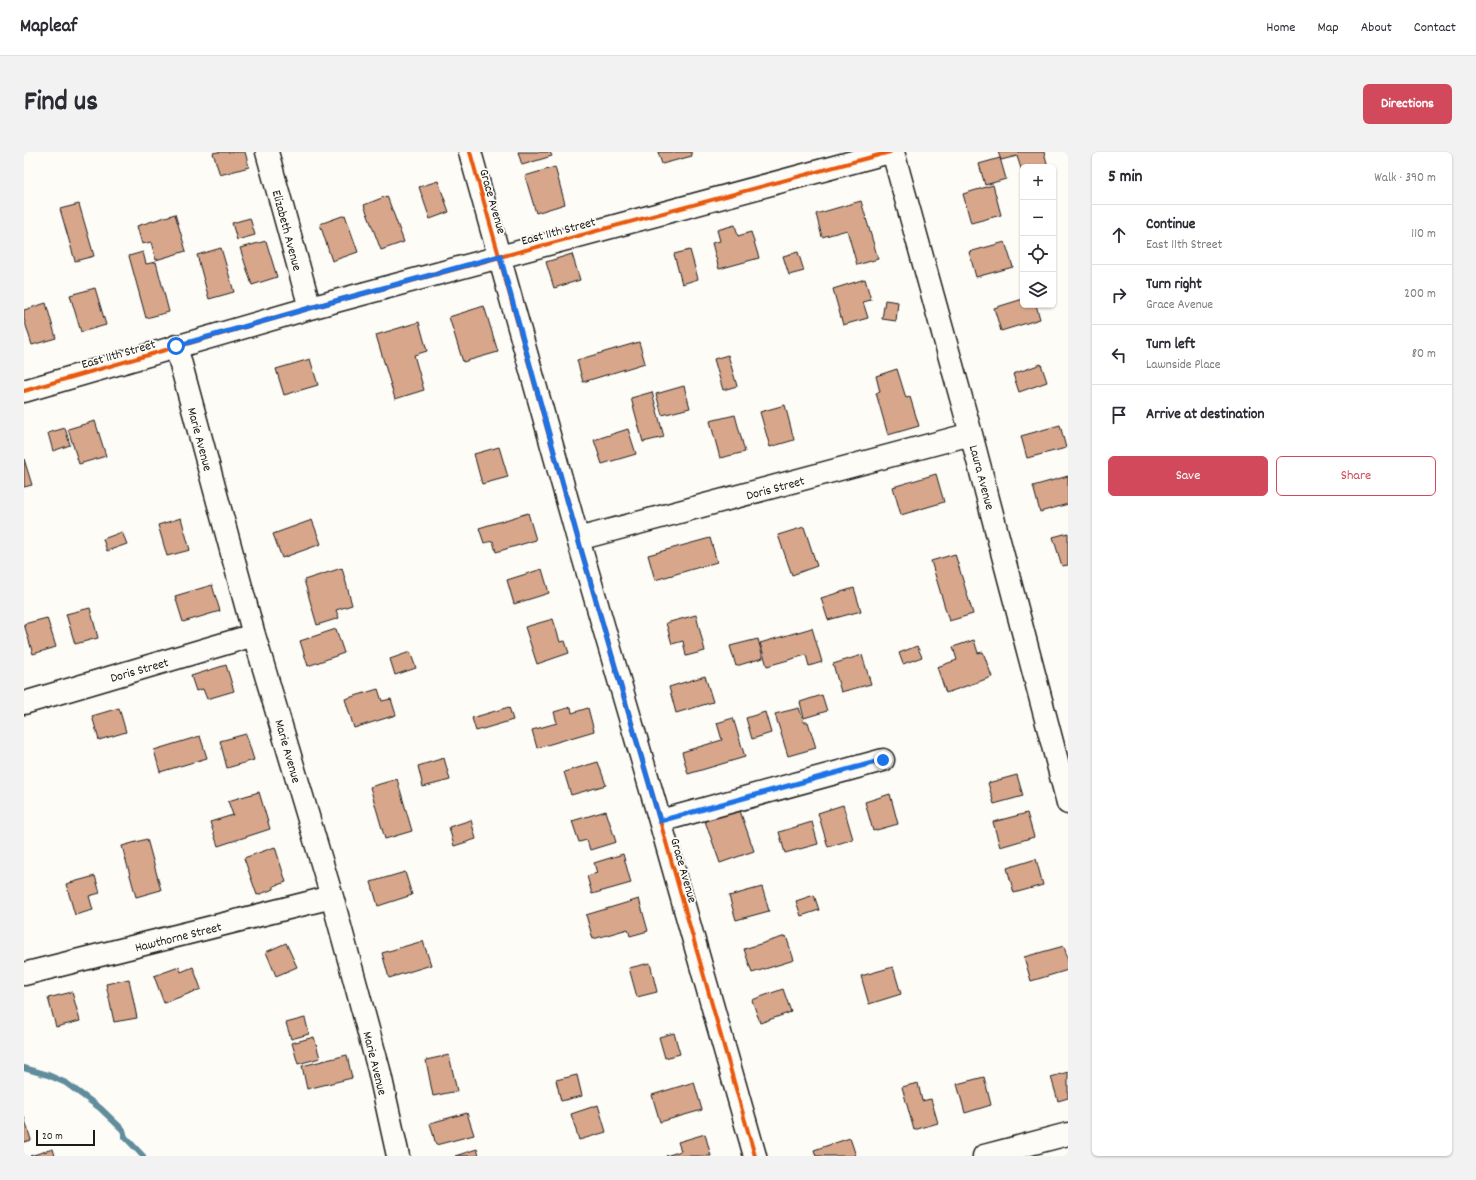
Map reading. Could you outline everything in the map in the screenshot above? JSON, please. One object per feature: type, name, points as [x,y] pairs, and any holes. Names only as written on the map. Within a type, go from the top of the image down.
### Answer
[{"type":"street","name":"Elizabeth Avenue","points":[[267,152],[310,308]]},
{"type":"street","name":"Grace Avenue","points":[[470,152],[578,539],[755,1156]]},
{"type":"street","name":"East 11th Street","points":[[24,391],[310,308],[890,152]]},
{"type":"street","name":"Laura Avenue","points":[[894,152],[971,434],[1068,803]]},
{"type":"street","name":"Marie Avenue","points":[[176,346],[254,635],[332,897],[379,1070],[398,1156]]},
{"type":"street","name":"Doris Street","points":[[578,539],[971,434]]},
{"type":"street","name":"Doris Street","points":[[24,703],[254,635]]},
{"type":"street","points":[[660,821],[883,760]]},
{"type":"street","name":"Hawthorne Street","points":[[24,974],[332,897]]},
{"type":"street","points":[[984,1156],[1068,1134]]},
{"type":"building","points":[[245,152],[249,167],[220,175],[213,153]]},
{"type":"building","points":[[518,152],[550,152],[552,156],[522,165]]},
{"type":"building","points":[[658,152],[691,152],[692,156],[662,164]]},
{"type":"building","points":[[998,152],[1044,152],[1047,164],[1020,164],[1020,166],[1017,156],[1001,160]]},
{"type":"building","points":[[1000,158],[1006,179],[985,185],[979,164]]},
{"type":"building","points":[[555,167],[565,204],[536,213],[525,176]]},
{"type":"building","points":[[438,181],[449,212],[430,219],[419,187]]},
{"type":"building","points":[[993,185],[1001,215],[971,223],[963,194]]},
{"type":"building","points":[[387,196],[404,242],[381,250],[364,205]]},
{"type":"building","points":[[861,201],[878,259],[857,265],[847,230],[822,237],[816,214]]},
{"type":"building","points":[[79,204],[94,256],[75,261],[60,209]]},
{"type":"building","points":[[175,214],[186,251],[156,260],[151,242],[142,244],[137,226]]},
{"type":"building","points":[[345,215],[358,252],[332,261],[320,224]]},
{"type":"building","points":[[250,218],[255,235],[237,240],[232,223]]},
{"type":"building","points":[[735,225],[738,236],[751,232],[759,258],[719,269],[712,243],[720,241],[717,230]]},
{"type":"building","points":[[266,241],[277,277],[252,285],[240,248]]},
{"type":"building","points":[[1005,242],[1013,267],[976,277],[969,252]]},
{"type":"building","points":[[221,248],[234,292],[209,299],[197,255]]},
{"type":"building","points":[[690,250],[698,279],[682,284],[674,254]]},
{"type":"building","points":[[143,252],[146,264],[156,262],[169,312],[146,318],[129,256]]},
{"type":"building","points":[[798,252],[804,271],[789,275],[783,256]]},
{"type":"building","points":[[572,254],[580,280],[554,288],[546,262]]},
{"type":"building","points":[[865,279],[871,300],[863,302],[868,318],[843,325],[833,289]]},
{"type":"building","points":[[95,288],[106,325],[81,332],[70,295]]},
{"type":"building","points":[[885,300],[898,302],[896,321],[882,319]]},
{"type":"building","points":[[1020,300],[1020,308],[1037,308],[1040,319],[1001,331],[994,308]]},
{"type":"building","points":[[46,303],[56,338],[32,345],[24,319],[24,310]]},
{"type":"building","points":[[484,306],[498,352],[463,362],[449,317]]},
{"type":"building","points":[[419,322],[427,351],[414,355],[424,390],[395,399],[376,335]]},
{"type":"building","points":[[639,342],[645,363],[583,382],[577,360]]},
{"type":"building","points":[[728,355],[737,386],[723,390],[714,359]]},
{"type":"building","points":[[310,359],[318,385],[284,395],[276,369]]},
{"type":"building","points":[[1041,364],[1047,382],[1019,392],[1013,374]]},
{"type":"building","points":[[897,369],[906,398],[910,397],[919,426],[888,435],[876,393],[880,392],[876,376]]},
{"type":"building","points":[[684,386],[690,408],[662,415],[656,394]]},
{"type":"building","points":[[652,392],[664,437],[643,442],[631,398]]},
{"type":"building","points":[[785,405],[794,440],[770,447],[760,412]]},
{"type":"building","points":[[735,415],[745,452],[720,458],[710,421]]},
{"type":"building","points":[[95,421],[106,456],[79,464],[68,429]]},
{"type":"building","points":[[1060,425],[1066,448],[1027,458],[1021,436]]},
{"type":"building","points":[[65,428],[70,445],[53,451],[48,433]]},
{"type":"building","points":[[628,429],[636,454],[602,464],[594,440]]},
{"type":"building","points":[[499,447],[508,477],[482,484],[474,454]]},
{"type":"building","points":[[24,459],[32,485],[24,487]]},
{"type":"building","points":[[936,474],[944,502],[901,515],[893,487]]},
{"type":"building","points":[[1068,476],[1068,504],[1040,512],[1033,486]]},
{"type":"building","points":[[528,513],[536,540],[496,552],[493,541],[484,543],[479,528]]},
{"type":"building","points":[[181,518],[190,550],[167,556],[158,525]]},
{"type":"building","points":[[312,520],[321,544],[282,558],[273,534]]},
{"type":"building","points":[[804,527],[817,566],[792,575],[778,535]]},
{"type":"building","points":[[122,532],[127,544],[107,551],[103,539]]},
{"type":"building","points":[[1068,533],[1068,565],[1062,566],[1053,537]]},
{"type":"building","points":[[710,538],[717,562],[655,580],[648,555]]},
{"type":"building","points":[[955,554],[973,614],[949,621],[931,561]]},
{"type":"building","points":[[342,568],[352,605],[336,610],[339,618],[317,625],[304,580]]},
{"type":"building","points":[[542,569],[549,593],[514,604],[507,580]]},
{"type":"building","points":[[212,585],[220,611],[183,622],[175,596]]},
{"type":"building","points":[[854,588],[861,611],[828,620],[821,598]]},
{"type":"building","points":[[90,608],[98,638],[75,644],[66,614]]},
{"type":"building","points":[[696,615],[705,651],[686,656],[683,641],[672,644],[666,623]]},
{"type":"building","points":[[47,618],[56,647],[33,654],[24,624]]},
{"type":"building","points":[[553,619],[560,642],[565,641],[569,653],[537,664],[525,627]]},
{"type":"building","points":[[812,628],[822,662],[809,666],[806,655],[767,666],[760,643]]},
{"type":"building","points":[[336,629],[344,653],[308,666],[300,641]]},
{"type":"building","points":[[758,639],[763,658],[736,666],[730,646]]},
{"type":"building","points":[[974,640],[978,653],[983,652],[992,677],[946,693],[937,667],[957,660],[953,647]]},
{"type":"building","points":[[917,646],[922,657],[903,664],[899,653]]},
{"type":"building","points":[[410,652],[416,668],[395,675],[390,659]]},
{"type":"building","points":[[862,655],[871,684],[841,692],[833,664]]},
{"type":"building","points":[[226,665],[234,691],[207,699],[203,689],[196,691],[191,676]]},
{"type":"building","points":[[705,676],[713,702],[676,713],[669,687]]},
{"type":"building","points":[[378,689],[382,701],[391,699],[396,715],[354,728],[345,699]]},
{"type":"building","points":[[822,695],[827,711],[804,718],[800,702]]},
{"type":"building","points":[[509,707],[513,720],[476,731],[472,718]]},
{"type":"building","points":[[571,707],[572,713],[588,708],[594,731],[537,748],[532,730],[557,723],[554,712]]},
{"type":"building","points":[[119,708],[126,732],[99,740],[92,716]]},
{"type":"building","points":[[799,708],[804,722],[808,722],[816,748],[788,756],[775,714]]},
{"type":"building","points":[[765,712],[771,733],[752,739],[746,718]]},
{"type":"building","points":[[733,718],[745,757],[688,774],[682,752],[722,740],[717,723]]},
{"type":"building","points":[[246,734],[254,760],[227,768],[220,741]]},
{"type":"building","points":[[200,736],[207,758],[160,772],[154,750]]},
{"type":"building","points":[[444,758],[450,780],[423,787],[418,766]]},
{"type":"building","points":[[598,762],[606,785],[571,795],[564,772]]},
{"type":"building","points":[[1017,775],[1023,796],[994,804],[988,783]]},
{"type":"building","points":[[397,779],[412,831],[385,839],[370,787]]},
{"type":"building","points":[[259,792],[270,829],[218,846],[210,822],[233,815],[228,801]]},
{"type":"building","points":[[890,794],[898,824],[873,831],[865,802]]},
{"type":"building","points":[[843,805],[853,839],[828,847],[818,813]]},
{"type":"building","points":[[739,808],[754,851],[720,863],[705,821]]},
{"type":"building","points":[[606,811],[616,842],[590,850],[587,840],[579,842],[572,821]]},
{"type":"building","points":[[1027,813],[1034,837],[1000,847],[993,822]]},
{"type":"building","points":[[471,820],[476,839],[454,846],[449,827]]},
{"type":"building","points":[[812,822],[818,844],[785,853],[779,832]]},
{"type":"building","points":[[147,839],[161,890],[136,897],[122,846]]},
{"type":"building","points":[[275,847],[286,882],[274,886],[274,889],[257,895],[244,858]]},
{"type":"building","points":[[623,854],[631,883],[592,894],[587,876],[597,873],[594,863]]},
{"type":"building","points":[[1036,859],[1043,885],[1014,893],[1007,868]]},
{"type":"building","points":[[405,872],[412,895],[378,906],[371,882]]},
{"type":"building","points":[[95,876],[100,893],[89,896],[93,910],[75,915],[66,884]]},
{"type":"building","points":[[762,887],[769,911],[736,920],[729,896]]},
{"type":"building","points":[[814,895],[819,910],[801,916],[796,901]]},
{"type":"building","points":[[639,899],[648,931],[630,936],[628,929],[593,939],[586,915]]},
{"type":"building","points":[[786,936],[794,960],[752,973],[744,949]]},
{"type":"building","points":[[423,941],[431,965],[389,978],[382,953]]},
{"type":"building","points":[[286,943],[297,967],[276,976],[266,952]]},
{"type":"building","points":[[1064,946],[1068,960],[1068,970],[1031,981],[1024,957]]},
{"type":"building","points":[[650,963],[657,992],[637,997],[629,968]]},
{"type":"building","points":[[179,967],[181,972],[193,967],[201,989],[164,1003],[154,976]]},
{"type":"building","points":[[893,967],[901,994],[869,1004],[861,976]]},
{"type":"building","points":[[129,979],[137,1018],[114,1022],[106,984]]},
{"type":"building","points":[[783,989],[791,1012],[760,1023],[752,1000]]},
{"type":"building","points":[[72,992],[80,1021],[56,1027],[48,998]]},
{"type":"building","points":[[305,1018],[309,1034],[291,1039],[286,1023]]},
{"type":"building","points":[[674,1033],[680,1054],[665,1058],[659,1037]]},
{"type":"building","points":[[314,1037],[320,1058],[298,1064],[292,1043]]},
{"type":"building","points":[[347,1055],[352,1078],[307,1089],[302,1066]]},
{"type":"building","points":[[449,1055],[457,1091],[433,1096],[426,1060]]},
{"type":"building","points":[[1068,1072],[1068,1098],[1058,1101],[1051,1077]]},
{"type":"building","points":[[577,1075],[582,1096],[561,1101],[556,1080]]},
{"type":"building","points":[[984,1077],[991,1105],[965,1113],[957,1084]]},
{"type":"building","points":[[694,1082],[702,1110],[660,1122],[652,1095]]},
{"type":"building","points":[[918,1083],[922,1101],[931,1099],[938,1123],[914,1130],[902,1087]]},
{"type":"building","points":[[598,1105],[606,1132],[579,1140],[571,1114]]},
{"type":"building","points":[[467,1113],[474,1135],[436,1145],[430,1123]]},
{"type":"building","points":[[24,1117],[31,1140],[24,1142]]},
{"type":"building","points":[[705,1134],[711,1156],[666,1156],[681,1151],[678,1142]]},
{"type":"building","points":[[850,1138],[856,1156],[816,1156],[814,1150]]},
{"type":"building","points":[[53,1149],[55,1156],[30,1156]]},
{"type":"building","points":[[477,1149],[479,1156],[455,1156]]},
{"type":"waterway","points":[[24,1068],[48,1075],[66,1083],[100,1108],[123,1130],[125,1137],[143,1156]]},
{"type":"cycle path","points":[[470,152],[578,539],[755,1156]]},
{"type":"cycle path","points":[[24,391],[310,308],[890,152]]},
{"type":"route","points":[[176,346],[500,256],[578,539],[660,821],[883,760]]}]
